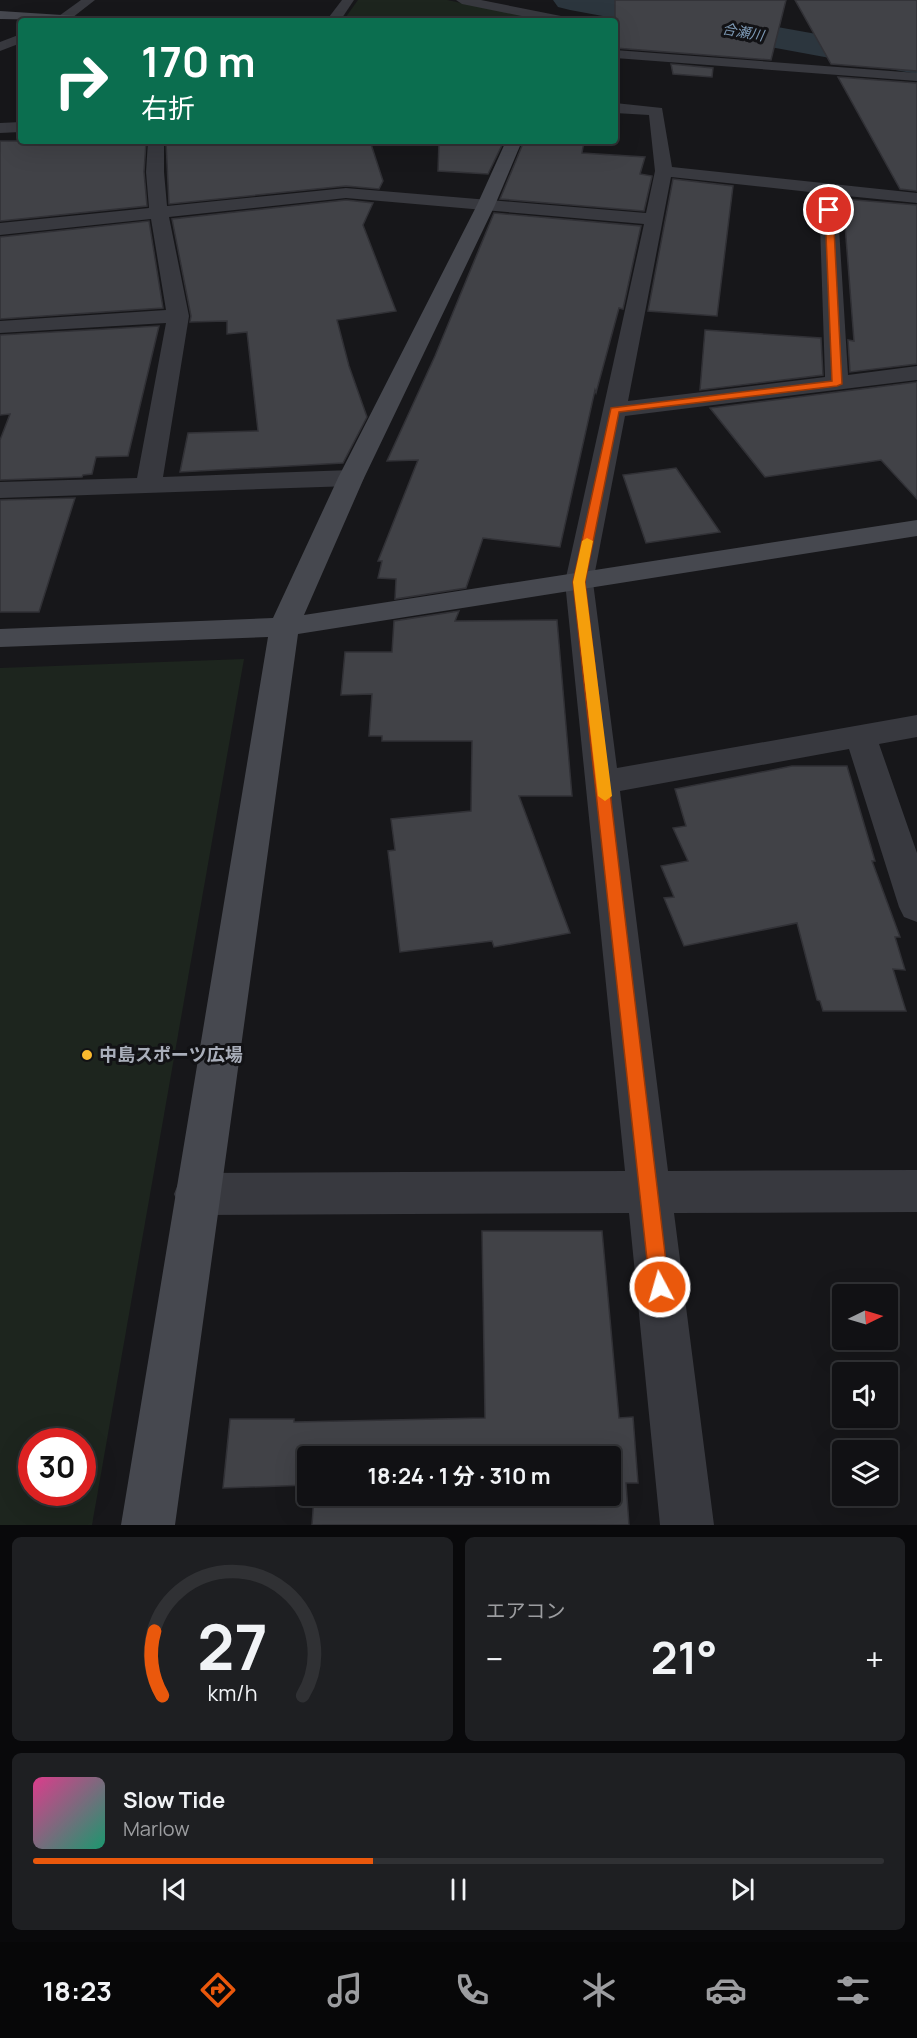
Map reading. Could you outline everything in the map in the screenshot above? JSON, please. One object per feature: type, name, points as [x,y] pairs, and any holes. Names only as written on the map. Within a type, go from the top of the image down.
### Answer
[{"type":"street","points":[[64,18],[89,0]]},
{"type":"street","points":[[342,0],[347,0]]},
{"type":"street","points":[[335,18],[347,0]]},
{"type":"street","points":[[462,0],[552,18]]},
{"type":"street","points":[[490,0],[518,11]]},
{"type":"street","points":[[0,15],[37,18]]},
{"type":"street","points":[[0,47],[18,39]]},
{"type":"street","points":[[618,54],[917,77]]},
{"type":"street","points":[[618,108],[656,111],[664,171],[652,219],[579,582],[604,782],[687,1525]]},
{"type":"street","points":[[0,128],[18,127]]},
{"type":"street","points":[[149,484],[178,316],[159,213],[154,172],[156,144]]},
{"type":"street","points":[[148,1525],[196,1194],[284,627],[351,478],[486,205],[513,144]]},
{"type":"street","points":[[664,171],[917,198]]},
{"type":"street","points":[[828,189],[837,384]]},
{"type":"street","points":[[0,229],[346,193],[652,219]]},
{"type":"street","points":[[0,327],[178,316]]},
{"type":"street","points":[[614,410],[917,373]]},
{"type":"street","points":[[0,490],[351,478]]},
{"type":"street","points":[[0,638],[284,627],[917,528]]},
{"type":"street","points":[[604,782],[917,726]]},
{"type":"street","points":[[861,737],[917,907]]},
{"type":"street","points":[[196,1194],[917,1191]]},
{"type":"shaded area","points":[[358,0],[447,0],[534,18],[345,18]]},
{"type":"shaded area","name":"中島スポーツ広場","points":[[244,659],[96,1502],[96,1428],[18,1428],[18,1506],[95,1506],[92,1525],[0,1525],[0,668]]},
{"type":"building","points":[[615,0],[786,0],[771,60],[618,48],[618,18],[615,18]]},
{"type":"building","points":[[795,0],[917,0],[917,71],[831,64]]},
{"type":"building","points":[[671,64],[713,68],[712,77],[673,74]]},
{"type":"building","points":[[838,77],[917,83],[917,191],[900,189]]},
{"type":"building","points":[[0,141],[18,141],[18,144],[146,144],[144,172],[147,206],[0,221]]},
{"type":"building","points":[[166,144],[371,144],[383,181],[379,189],[346,186],[169,204]]},
{"type":"building","points":[[439,144],[503,144],[488,174],[438,171]]},
{"type":"building","points":[[523,144],[584,144],[582,153],[645,157],[640,174],[652,176],[644,211],[500,199]]},
{"type":"building","points":[[673,179],[733,186],[717,316],[648,311]]},
{"type":"building","points":[[843,199],[917,205],[917,364],[850,372],[848,340],[854,341]]},
{"type":"building","points":[[346,200],[373,203],[363,225],[396,311],[337,320],[349,366],[367,417],[343,463],[180,472],[188,433],[258,431],[247,332],[227,334],[227,321],[190,322],[191,316],[172,219]]},
{"type":"building","points":[[494,213],[641,226],[623,309],[619,308],[596,393],[595,390],[560,547],[483,538],[466,588],[395,599],[396,579],[378,578],[382,561],[378,561],[418,460],[387,461],[435,356]]},
{"type":"building","points":[[149,221],[163,308],[0,319],[0,237]]},
{"type":"building","points":[[159,326],[128,456],[96,457],[92,474],[82,477],[0,480],[0,440],[10,414],[0,415],[0,335]]},
{"type":"building","points":[[705,330],[821,338],[823,375],[700,390]]},
{"type":"building","points":[[917,382],[917,499],[881,460],[765,477],[710,408]]},
{"type":"building","points":[[676,468],[720,532],[646,543],[623,475]]},
{"type":"building","points":[[75,498],[39,612],[0,612],[0,500]]},
{"type":"building","points":[[459,611],[455,621],[557,620],[572,796],[519,796],[570,933],[494,947],[492,941],[400,952],[388,851],[395,850],[391,819],[471,811],[472,741],[382,741],[382,736],[369,736],[372,694],[341,695],[345,652],[392,652],[394,621]]},
{"type":"building","points":[[792,766],[847,766],[875,861],[872,861],[900,937],[895,937],[905,970],[893,969],[906,1011],[823,1011],[820,1001],[817,1000],[797,923],[684,946],[664,898],[674,897],[661,866],[688,861],[673,828],[686,826],[675,789]]},
{"type":"building","points":[[482,1231],[602,1231],[619,1418],[633,1417],[638,1483],[626,1483],[629,1525],[312,1525],[313,1506],[621,1506],[621,1446],[297,1446],[297,1485],[223,1488],[230,1419],[294,1419],[294,1422],[485,1418]]},
{"type":"waterway","name":"合瀬川","points":[[570,0],[917,63]]},
{"type":"slow traffic","points":[[587,541],[579,582],[605,796]]},
{"type":"place","name":"中島スポーツ広場","points":[[87,1055]]},
{"type":"route","points":[[660,1287],[604,782],[579,582],[614,410],[837,384],[829,210]]}]
